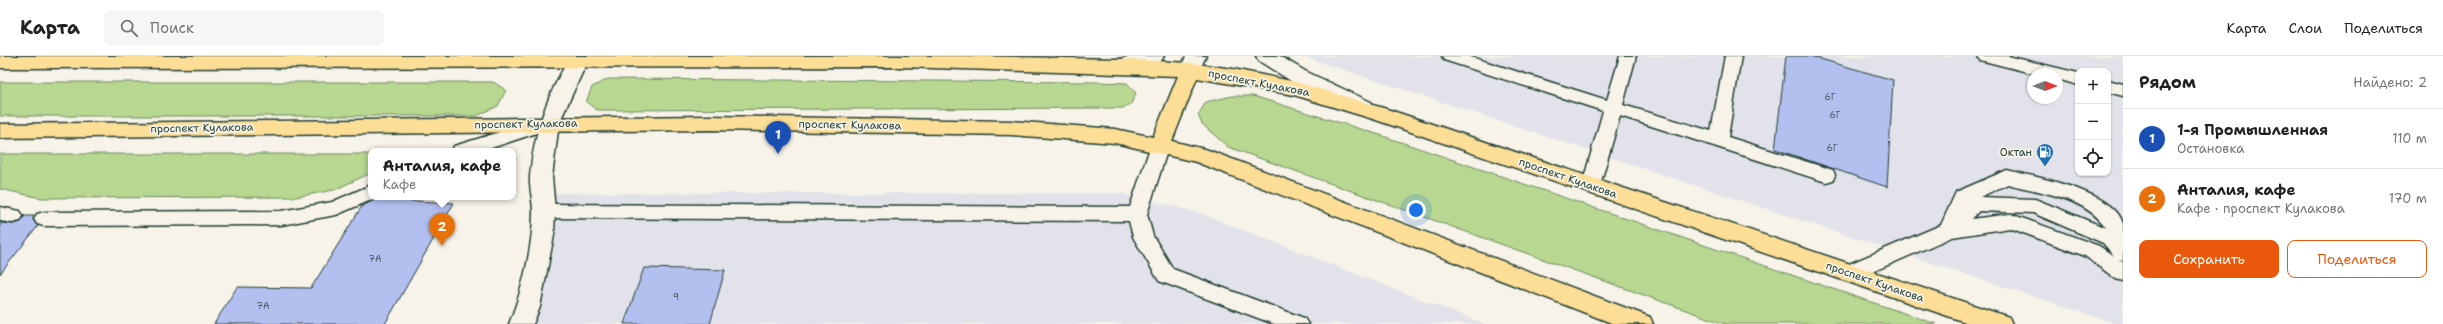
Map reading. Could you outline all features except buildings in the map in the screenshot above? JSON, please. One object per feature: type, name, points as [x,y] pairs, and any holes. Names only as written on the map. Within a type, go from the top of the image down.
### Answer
[{"type":"main road","name":"проспект Кулакова","points":[[0,62],[325,59],[701,59],[901,61],[1120,66],[1193,63],[1233,76],[1296,89],[1383,115],[2000,324]]},
{"type":"main road","points":[[1160,145],[1193,63]]},
{"type":"main road","name":"проспект Кулакова","points":[[0,131],[549,124],[1011,128],[1115,136],[1200,155],[1618,320],[1641,324]]},
{"type":"street","points":[[1120,66],[1154,56]]},
{"type":"street","points":[[1266,56],[1298,76],[1383,115]]},
{"type":"street","points":[[521,324],[528,306],[540,249],[544,211],[541,177],[549,124],[578,60]]},
{"type":"lane","points":[[1450,56],[1826,175]]},
{"type":"lane","points":[[1591,185],[1628,56]]},
{"type":"lane","points":[[1718,140],[1733,56]]},
{"type":"lane","points":[[1986,56],[2075,78]]},
{"type":"lane","points":[[2111,87],[2123,90]]},
{"type":"lane","points":[[471,148],[549,124]]},
{"type":"lane","points":[[1160,145],[1137,214],[1143,237],[1166,276],[1297,324]]},
{"type":"lane","points":[[1950,230],[1962,197],[2007,177],[2078,195],[2107,214],[2123,239]]},
{"type":"lane","points":[[44,219],[281,218],[336,208],[368,193]]},
{"type":"lane","points":[[1950,230],[1974,204],[2035,206],[2110,238],[2123,254]]},
{"type":"lane","points":[[544,211],[1137,214]]},
{"type":"lane","points":[[1849,273],[1950,230],[2011,221],[2092,251],[2123,273]]},
{"type":"shaded area","points":[[1301,56],[2123,56],[2123,324],[2117,324]]},
{"type":"shaded area","points":[[555,193],[1119,193],[1197,212],[1484,324],[529,324],[553,215]]},
{"type":"green space","points":[[608,79],[1097,82],[1127,83],[1136,93],[1131,104],[1123,108],[597,110],[586,102],[592,87]]},
{"type":"green space","points":[[0,82],[493,82],[506,90],[498,106],[477,116],[0,116]]},
{"type":"green space","points":[[1232,96],[1253,96],[1380,135],[1936,324],[1725,324],[1228,147],[1202,124],[1198,115],[1206,102]]},
{"type":"green space","points":[[0,154],[368,154],[368,174],[334,190],[296,197],[41,198],[0,189]]},
{"type":"place","name":"1-я Промышленная","points":[[778,154]]},
{"type":"place","name":"Октан","points":[[2045,167]]},
{"type":"place","name":"Анталия, кафе","points":[[442,246]]}]
